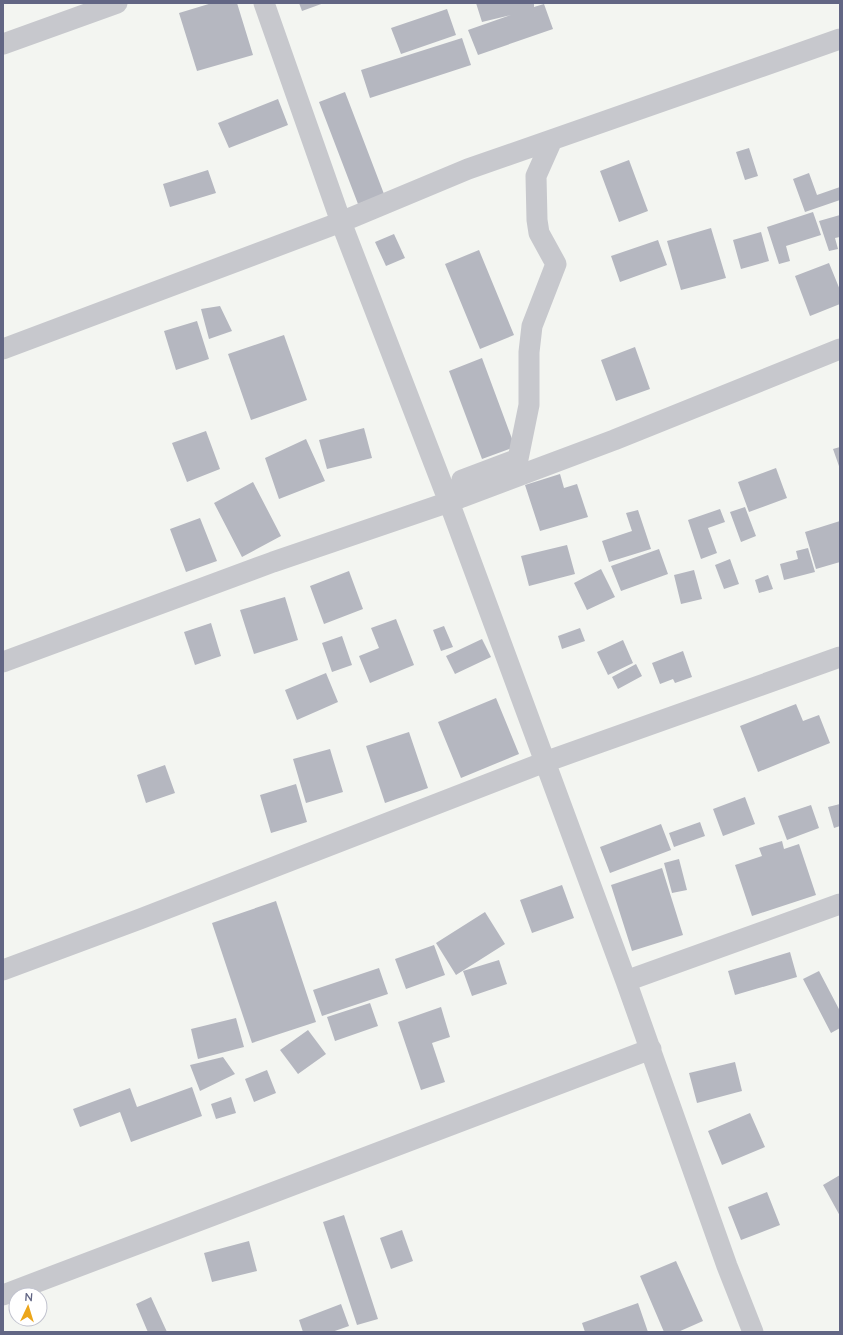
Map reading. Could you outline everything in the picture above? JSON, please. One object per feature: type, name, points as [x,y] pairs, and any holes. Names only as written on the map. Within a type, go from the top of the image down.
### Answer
[{"type":"street","points":[[3,44],[117,3]]},
{"type":"street","points":[[264,3],[341,222],[455,500],[545,762],[651,1049],[727,1266],[753,1332]]},
{"type":"street","points":[[3,349],[341,222],[468,169],[840,38]]},
{"type":"street","points":[[455,500],[462,480],[518,459],[529,405],[529,352],[532,326],[556,264],[538,233],[537,220],[536,176],[552,140]]},
{"type":"street","points":[[3,662],[274,562],[455,500],[614,440],[840,349]]},
{"type":"street","points":[[3,970],[140,919],[545,762],[840,657]]},
{"type":"street","points":[[626,981],[840,904]]},
{"type":"street","points":[[3,1295],[651,1049]]},
{"type":"building","points":[[212,3],[237,3],[253,55],[197,71],[179,13]]},
{"type":"building","points":[[299,3],[324,3],[302,11]]},
{"type":"building","points":[[476,3],[534,3],[534,7],[544,4],[553,29],[478,55],[468,30],[511,15],[482,22]]},
{"type":"building","points":[[447,9],[456,35],[401,54],[391,28]]},
{"type":"building","points":[[462,38],[471,65],[370,98],[361,70]]},
{"type":"building","points":[[345,92],[384,194],[358,204],[319,102]]},
{"type":"building","points":[[278,99],[288,125],[229,148],[218,123]]},
{"type":"building","points":[[749,148],[758,176],[745,180],[736,152]]},
{"type":"building","points":[[629,160],[648,211],[619,222],[600,171]]},
{"type":"building","points":[[208,170],[216,193],[170,207],[163,184]]},
{"type":"building","points":[[809,173],[817,195],[840,187],[840,200],[805,212],[793,179]]},
{"type":"building","points":[[813,212],[821,235],[786,246],[790,261],[779,264],[767,227]]},
{"type":"building","points":[[840,215],[840,237],[835,238],[838,249],[829,251],[819,221]]},
{"type":"building","points":[[711,228],[726,278],[681,290],[667,241]]},
{"type":"building","points":[[761,232],[769,261],[741,269],[733,240]]},
{"type":"building","points":[[394,234],[405,258],[386,266],[375,242]]},
{"type":"building","points":[[658,240],[667,265],[620,282],[611,256]]},
{"type":"building","points":[[479,250],[514,335],[480,349],[445,264]]},
{"type":"building","points":[[829,263],[840,290],[840,304],[810,316],[795,276]]},
{"type":"building","points":[[220,306],[232,331],[209,339],[201,309]]},
{"type":"building","points":[[197,321],[209,359],[176,370],[164,331]]},
{"type":"building","points":[[284,335],[307,400],[251,420],[228,354]]},
{"type":"building","points":[[635,347],[650,389],[616,401],[601,360]]},
{"type":"building","points":[[482,358],[515,447],[482,459],[449,371]]},
{"type":"building","points":[[364,428],[372,458],[327,469],[319,440]]},
{"type":"building","points":[[206,431],[220,469],[187,482],[172,443]]},
{"type":"building","points":[[306,439],[325,481],[279,499],[265,458]]},
{"type":"building","points":[[840,447],[840,469],[833,449]]},
{"type":"building","points":[[776,468],[787,498],[749,512],[738,482]]},
{"type":"building","points":[[560,474],[564,488],[577,484],[588,517],[540,531],[525,485]]},
{"type":"building","points":[[253,482],[281,536],[242,557],[214,503]]},
{"type":"building","points":[[745,507],[756,536],[741,542],[730,512]]},
{"type":"building","points":[[720,509],[725,522],[708,528],[717,553],[701,559],[688,520]]},
{"type":"building","points":[[638,510],[651,549],[609,562],[602,541],[632,531],[626,513]]},
{"type":"building","points":[[200,518],[217,561],[186,572],[170,529]]},
{"type":"building","points":[[840,521],[840,562],[816,569],[805,532]]},
{"type":"building","points":[[567,545],[575,574],[529,586],[521,556]]},
{"type":"building","points":[[808,548],[815,572],[784,580],[780,564],[798,559],[796,551]]},
{"type":"building","points":[[659,549],[668,574],[621,591],[611,566]]},
{"type":"building","points":[[730,559],[739,584],[724,589],[715,565]]},
{"type":"building","points":[[601,569],[615,597],[587,610],[574,583]]},
{"type":"building","points":[[694,570],[702,599],[681,604],[674,575]]},
{"type":"building","points":[[349,571],[363,609],[324,624],[310,586]]},
{"type":"building","points":[[768,575],[773,589],[759,593],[755,580]]},
{"type":"building","points":[[285,597],[298,640],[254,654],[240,610]]},
{"type":"building","points":[[396,619],[414,665],[370,683],[359,656],[379,648],[371,628]]},
{"type":"building","points":[[211,623],[221,656],[195,665],[184,632]]},
{"type":"building","points":[[444,626],[453,647],[441,651],[433,630]]},
{"type":"building","points":[[580,628],[585,641],[562,649],[558,636]]},
{"type":"building","points":[[342,636],[352,665],[332,672],[322,643]]},
{"type":"building","points":[[482,639],[491,657],[455,674],[446,656]]},
{"type":"building","points":[[623,640],[633,663],[608,675],[597,652]]},
{"type":"building","points":[[683,651],[692,677],[675,683],[673,679],[660,684],[652,663]]},
{"type":"building","points":[[636,664],[642,676],[618,689],[612,677]]},
{"type":"building","points":[[326,673],[338,702],[297,720],[285,690]]},
{"type":"building","points":[[496,698],[519,754],[461,778],[438,722]]},
{"type":"building","points":[[796,704],[803,721],[819,715],[830,743],[758,772],[740,726]]},
{"type":"building","points":[[409,732],[428,788],[385,803],[366,746]]},
{"type":"building","points":[[330,749],[343,792],[306,803],[293,759]]},
{"type":"building","points":[[165,765],[175,793],[146,803],[137,775]]},
{"type":"building","points":[[296,784],[307,822],[271,833],[260,795]]},
{"type":"building","points":[[745,797],[755,824],[723,836],[713,809]]},
{"type":"building","points":[[840,804],[840,826],[834,828],[828,807]]},
{"type":"building","points":[[811,805],[819,828],[787,840],[778,816]]},
{"type":"building","points":[[700,822],[705,836],[674,847],[669,833]]},
{"type":"building","points":[[661,824],[671,850],[610,873],[600,847]]},
{"type":"building","points":[[782,841],[784,849],[799,844],[816,895],[752,916],[735,865],[762,856],[759,848]]},
{"type":"building","points":[[679,859],[687,890],[672,893],[664,863]]},
{"type":"building","points":[[662,868],[683,935],[632,951],[611,885]]},
{"type":"building","points":[[562,885],[574,918],[532,933],[520,900]]},
{"type":"building","points":[[276,901],[316,1022],[252,1043],[212,923]]},
{"type":"building","points":[[485,912],[505,944],[456,975],[436,943]]},
{"type":"building","points":[[434,945],[445,975],[406,989],[395,959]]},
{"type":"building","points":[[790,952],[797,977],[735,995],[728,971]]},
{"type":"building","points":[[499,960],[507,984],[472,996],[463,971]]},
{"type":"building","points":[[379,968],[388,994],[322,1016],[313,990]]},
{"type":"building","points":[[819,971],[840,1011],[840,1028],[831,1033],[803,979]]},
{"type":"building","points":[[370,1003],[378,1026],[335,1041],[327,1017]]},
{"type":"building","points":[[441,1007],[450,1037],[432,1043],[445,1082],[421,1090],[398,1022]]},
{"type":"building","points":[[236,1018],[244,1047],[198,1059],[191,1029]]},
{"type":"building","points":[[308,1030],[326,1054],[298,1074],[280,1050]]},
{"type":"building","points":[[223,1057],[235,1074],[200,1091],[190,1065]]},
{"type":"building","points":[[735,1062],[742,1091],[697,1103],[689,1073]]},
{"type":"building","points":[[267,1070],[276,1093],[254,1102],[245,1079]]},
{"type":"building","points":[[192,1087],[202,1116],[131,1142],[120,1112],[80,1127],[73,1109],[130,1088],[137,1107]]},
{"type":"building","points":[[231,1097],[236,1113],[216,1119],[211,1104]]},
{"type":"building","points":[[750,1113],[765,1147],[722,1165],[708,1131]]},
{"type":"building","points":[[840,1175],[840,1216],[823,1185]]},
{"type":"building","points":[[767,1192],[780,1225],[741,1240],[728,1207]]},
{"type":"building","points":[[344,1215],[378,1319],[357,1325],[323,1222]]},
{"type":"building","points":[[402,1230],[413,1261],[391,1269],[380,1238]]},
{"type":"building","points":[[249,1241],[257,1271],[212,1282],[204,1253]]},
{"type":"building","points":[[676,1261],[703,1321],[678,1332],[664,1332],[640,1276]]},
{"type":"building","points":[[151,1297],[167,1332],[148,1332],[147,1330],[136,1304]]},
{"type":"building","points":[[638,1303],[648,1332],[585,1332],[582,1323]]},
{"type":"building","points":[[341,1304],[349,1326],[332,1332],[303,1332],[299,1320]]}]
